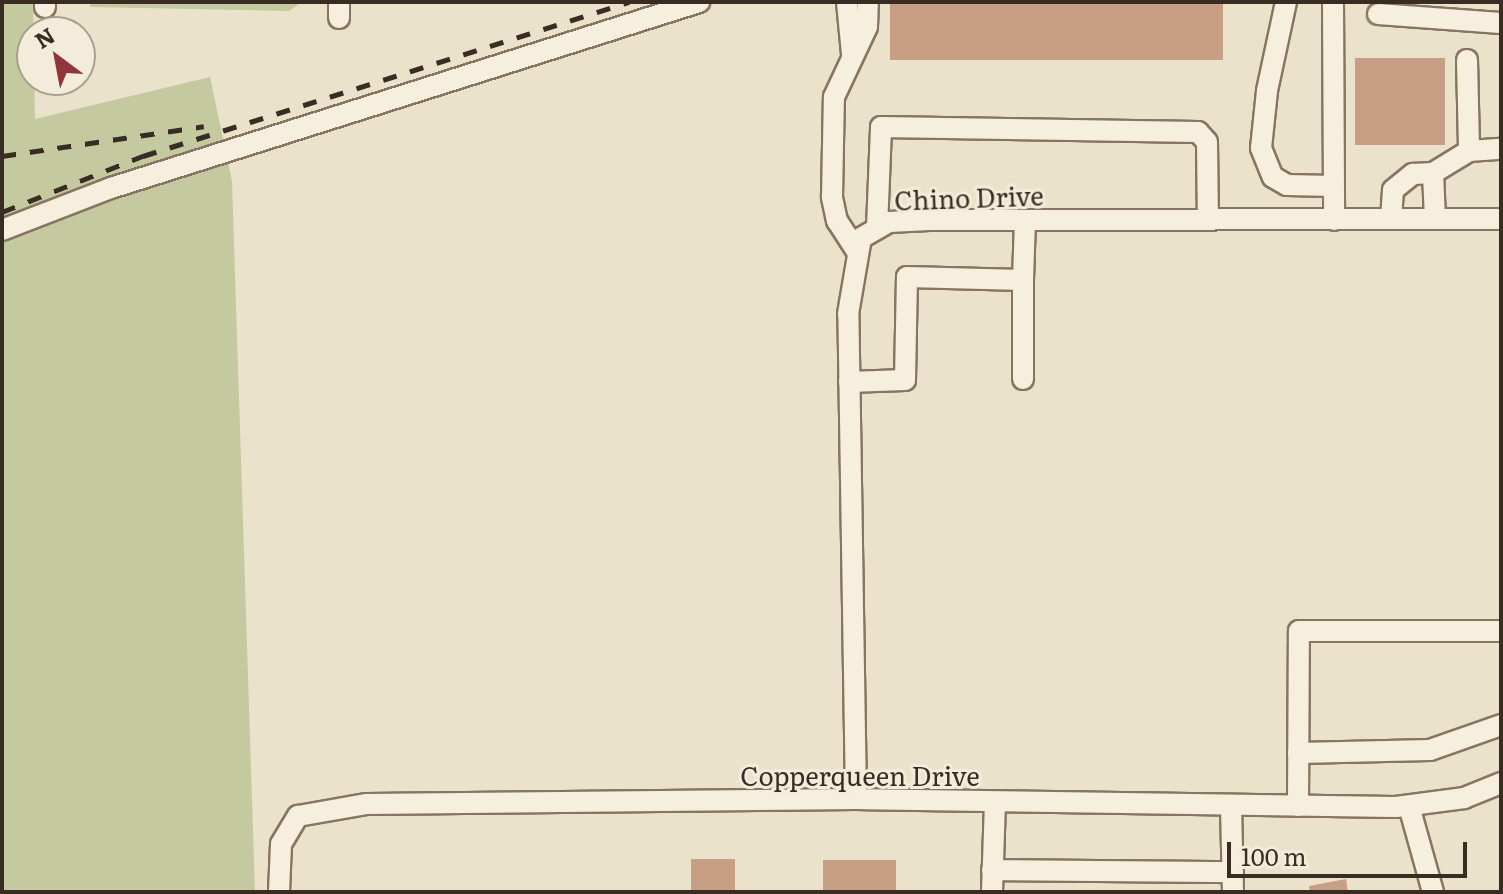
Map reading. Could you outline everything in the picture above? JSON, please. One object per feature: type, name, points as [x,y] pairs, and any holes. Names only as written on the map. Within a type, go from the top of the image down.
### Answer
[{"type":"street","points":[[2,230],[111,188],[699,2]]},
{"type":"street","points":[[847,2],[852,54]]},
{"type":"street","points":[[858,253],[837,221],[832,197],[834,97],[867,27],[868,2]]},
{"type":"street","points":[[1286,2],[1267,91],[1261,148],[1273,177],[1287,185],[1334,186]]},
{"type":"street","points":[[1333,2],[1334,220]]},
{"type":"street","points":[[1378,14],[1501,23]]},
{"type":"street","points":[[1467,60],[1469,151]]},
{"type":"street","points":[[877,228],[881,127],[1198,132],[1207,142],[1208,220]]},
{"type":"street","points":[[1391,219],[1393,190],[1413,174],[1433,173],[1469,151],[1501,149]]},
{"type":"street","points":[[1433,173],[1435,219]]},
{"type":"street","name":"Chino Drive","points":[[856,799],[848,314],[861,238],[889,222],[1501,219]]},
{"type":"street","points":[[1023,379],[1025,220]]},
{"type":"street","points":[[849,382],[905,380],[907,277],[1023,280]]},
{"type":"street","points":[[1298,806],[1299,631],[1501,631]]},
{"type":"street","points":[[1298,753],[1430,750],[1501,725]]},
{"type":"street","name":"Copperqueen Drive","points":[[279,892],[281,844],[298,816],[353,807],[856,799],[1409,806],[1464,798],[1501,783]]},
{"type":"street","points":[[992,892],[995,802]]},
{"type":"street","points":[[992,870],[1233,882],[1231,805]]},
{"type":"street","points":[[1409,806],[1433,892]]},
{"type":"green space","points":[[2,2],[33,2],[33,16],[16,16],[16,96],[35,96],[35,119],[210,77],[232,181],[255,892],[2,892]]},
{"type":"green space","points":[[90,2],[302,2],[289,11],[90,7]]},
{"type":"building","points":[[890,2],[1223,2],[1223,60],[890,60]]},
{"type":"building","points":[[1355,58],[1445,58],[1445,145],[1355,145]]},
{"type":"building","points":[[691,859],[735,859],[735,892],[691,892]]},
{"type":"building","points":[[823,860],[896,860],[896,892],[823,892]]},
{"type":"building","points":[[1346,879],[1348,892],[1310,892],[1309,886]]},
{"type":"railway","points":[[2,212],[143,156],[629,2]]},
{"type":"railway","points":[[2,156],[204,126]]}]
